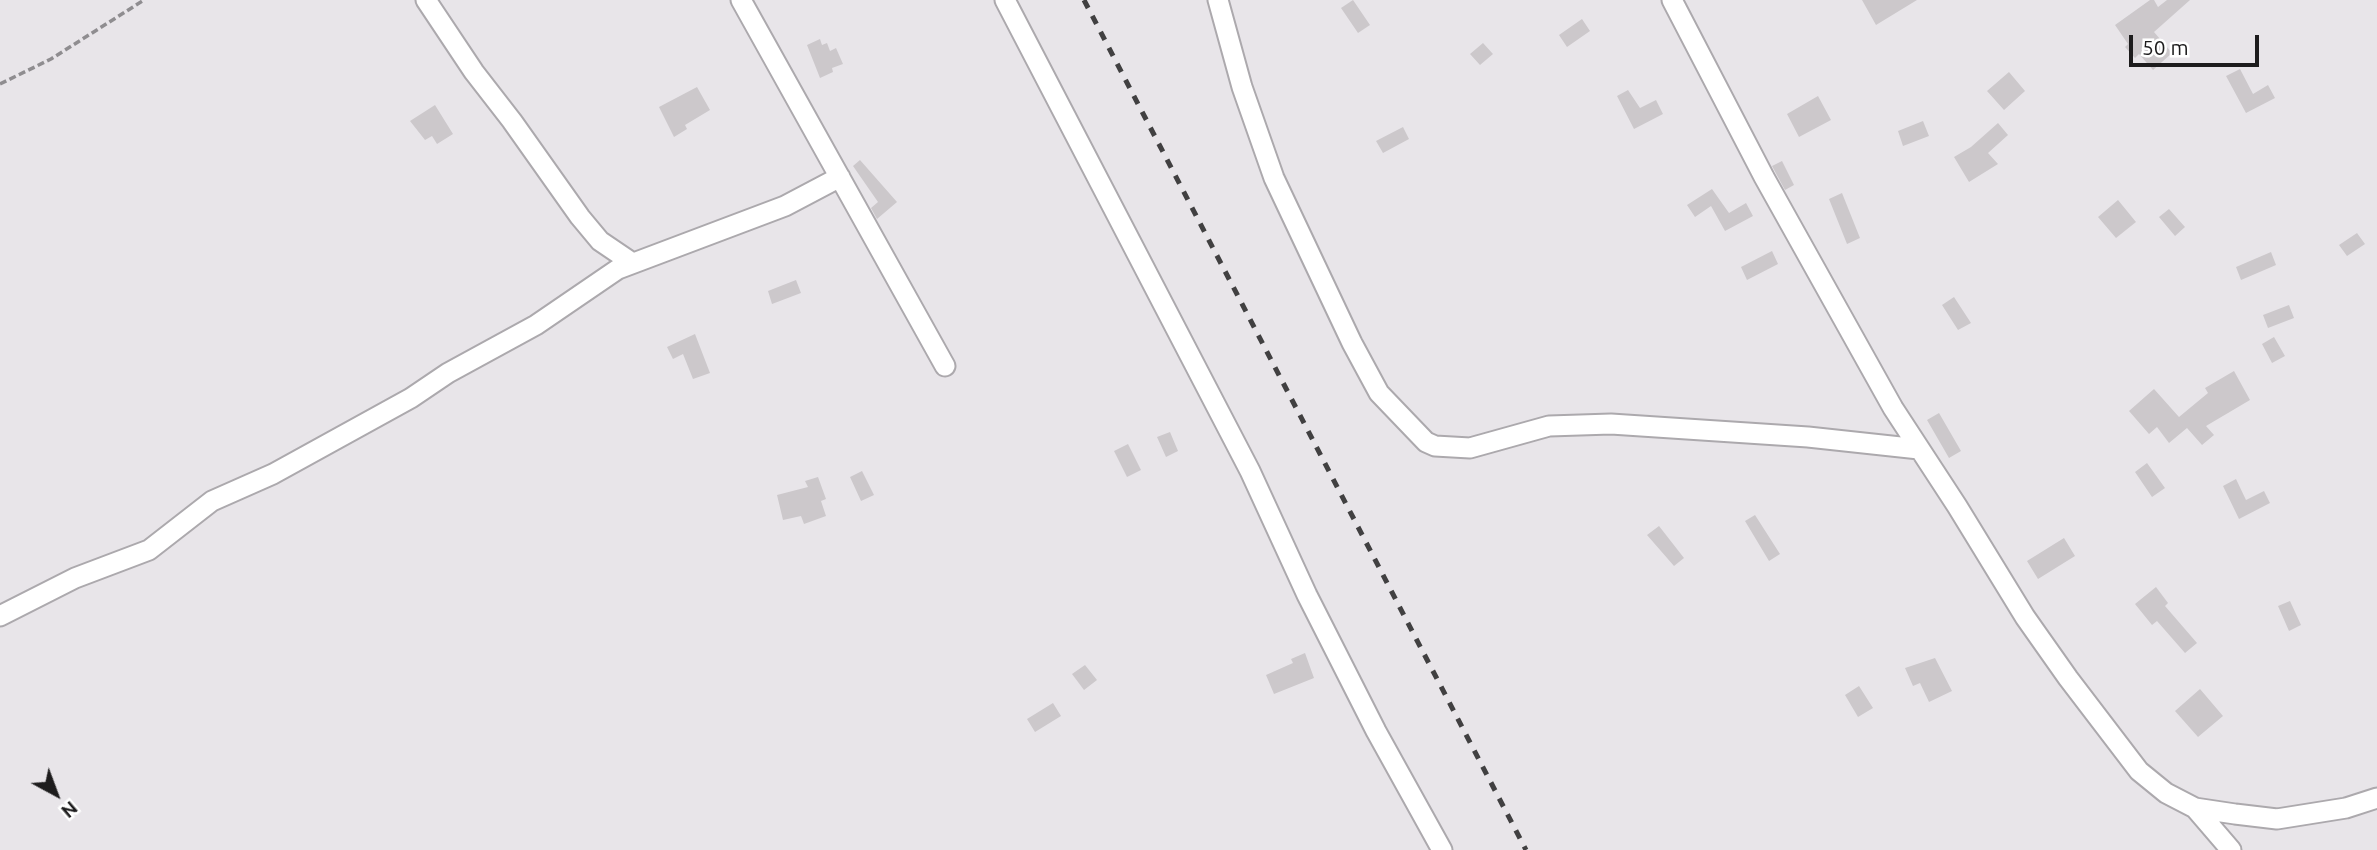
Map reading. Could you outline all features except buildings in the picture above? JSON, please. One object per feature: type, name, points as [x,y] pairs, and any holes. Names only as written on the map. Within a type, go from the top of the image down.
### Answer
[{"type":"street","points":[[426,0],[474,72],[580,218],[600,241],[631,262]]},
{"type":"street","points":[[741,0],[945,366]]},
{"type":"street","points":[[1005,0],[1250,471],[1307,595],[1376,731],[1441,850]]},
{"type":"street","points":[[1218,0],[1242,87],[1273,178],[1352,343],[1380,393],[1426,442],[1435,446],[1470,448],[1549,426],[1611,424],[1808,437],[1919,449]]},
{"type":"street","points":[[1672,0],[1765,177],[1893,408],[2025,617],[2139,771],[2166,793],[2194,808],[2231,850]]},
{"type":"street","points":[[0,616],[75,578],[149,550],[212,501],[273,474],[411,398],[466,363],[536,325],[631,262],[785,206],[840,177]]},
{"type":"street","points":[[2194,808],[2277,819],[2346,808],[2377,798]]},
{"type":"path","points":[[0,84],[51,59],[144,0]]},
{"type":"railway","points":[[1084,0],[1526,850]]}]
